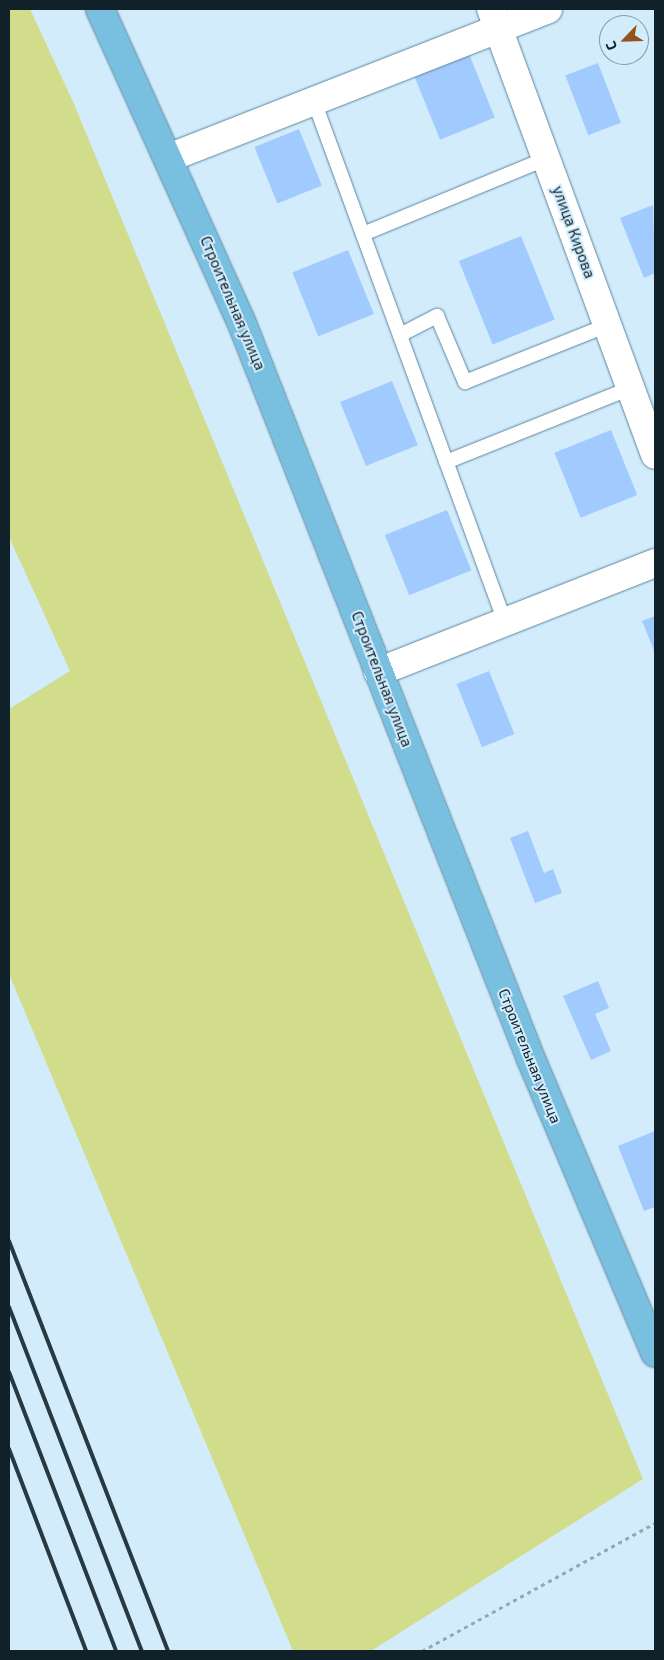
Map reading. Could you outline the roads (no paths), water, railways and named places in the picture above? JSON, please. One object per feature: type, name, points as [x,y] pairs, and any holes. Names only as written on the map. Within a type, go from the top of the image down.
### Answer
[{"type":"main road","name":"Строительная улица","points":[[100,9],[171,157],[310,488],[378,672],[595,1215],[655,1353]]},
{"type":"street","points":[[171,157],[314,101],[495,18],[548,9]]},
{"type":"street","name":"улица Кирова","points":[[495,18],[655,455]]},
{"type":"street","points":[[378,672],[655,563]]},
{"type":"lane","points":[[314,101],[506,622]]},
{"type":"lane","points":[[363,234],[547,158]]},
{"type":"lane","points":[[400,335],[437,316],[465,382],[608,325]]},
{"type":"lane","points":[[446,462],[631,388]]},
{"type":"railway","points":[[9,1241],[168,1651]]},
{"type":"railway","points":[[9,1307],[142,1651]]},
{"type":"railway","points":[[9,1372],[116,1651]]},
{"type":"railway","points":[[9,1449],[86,1651]]}]
